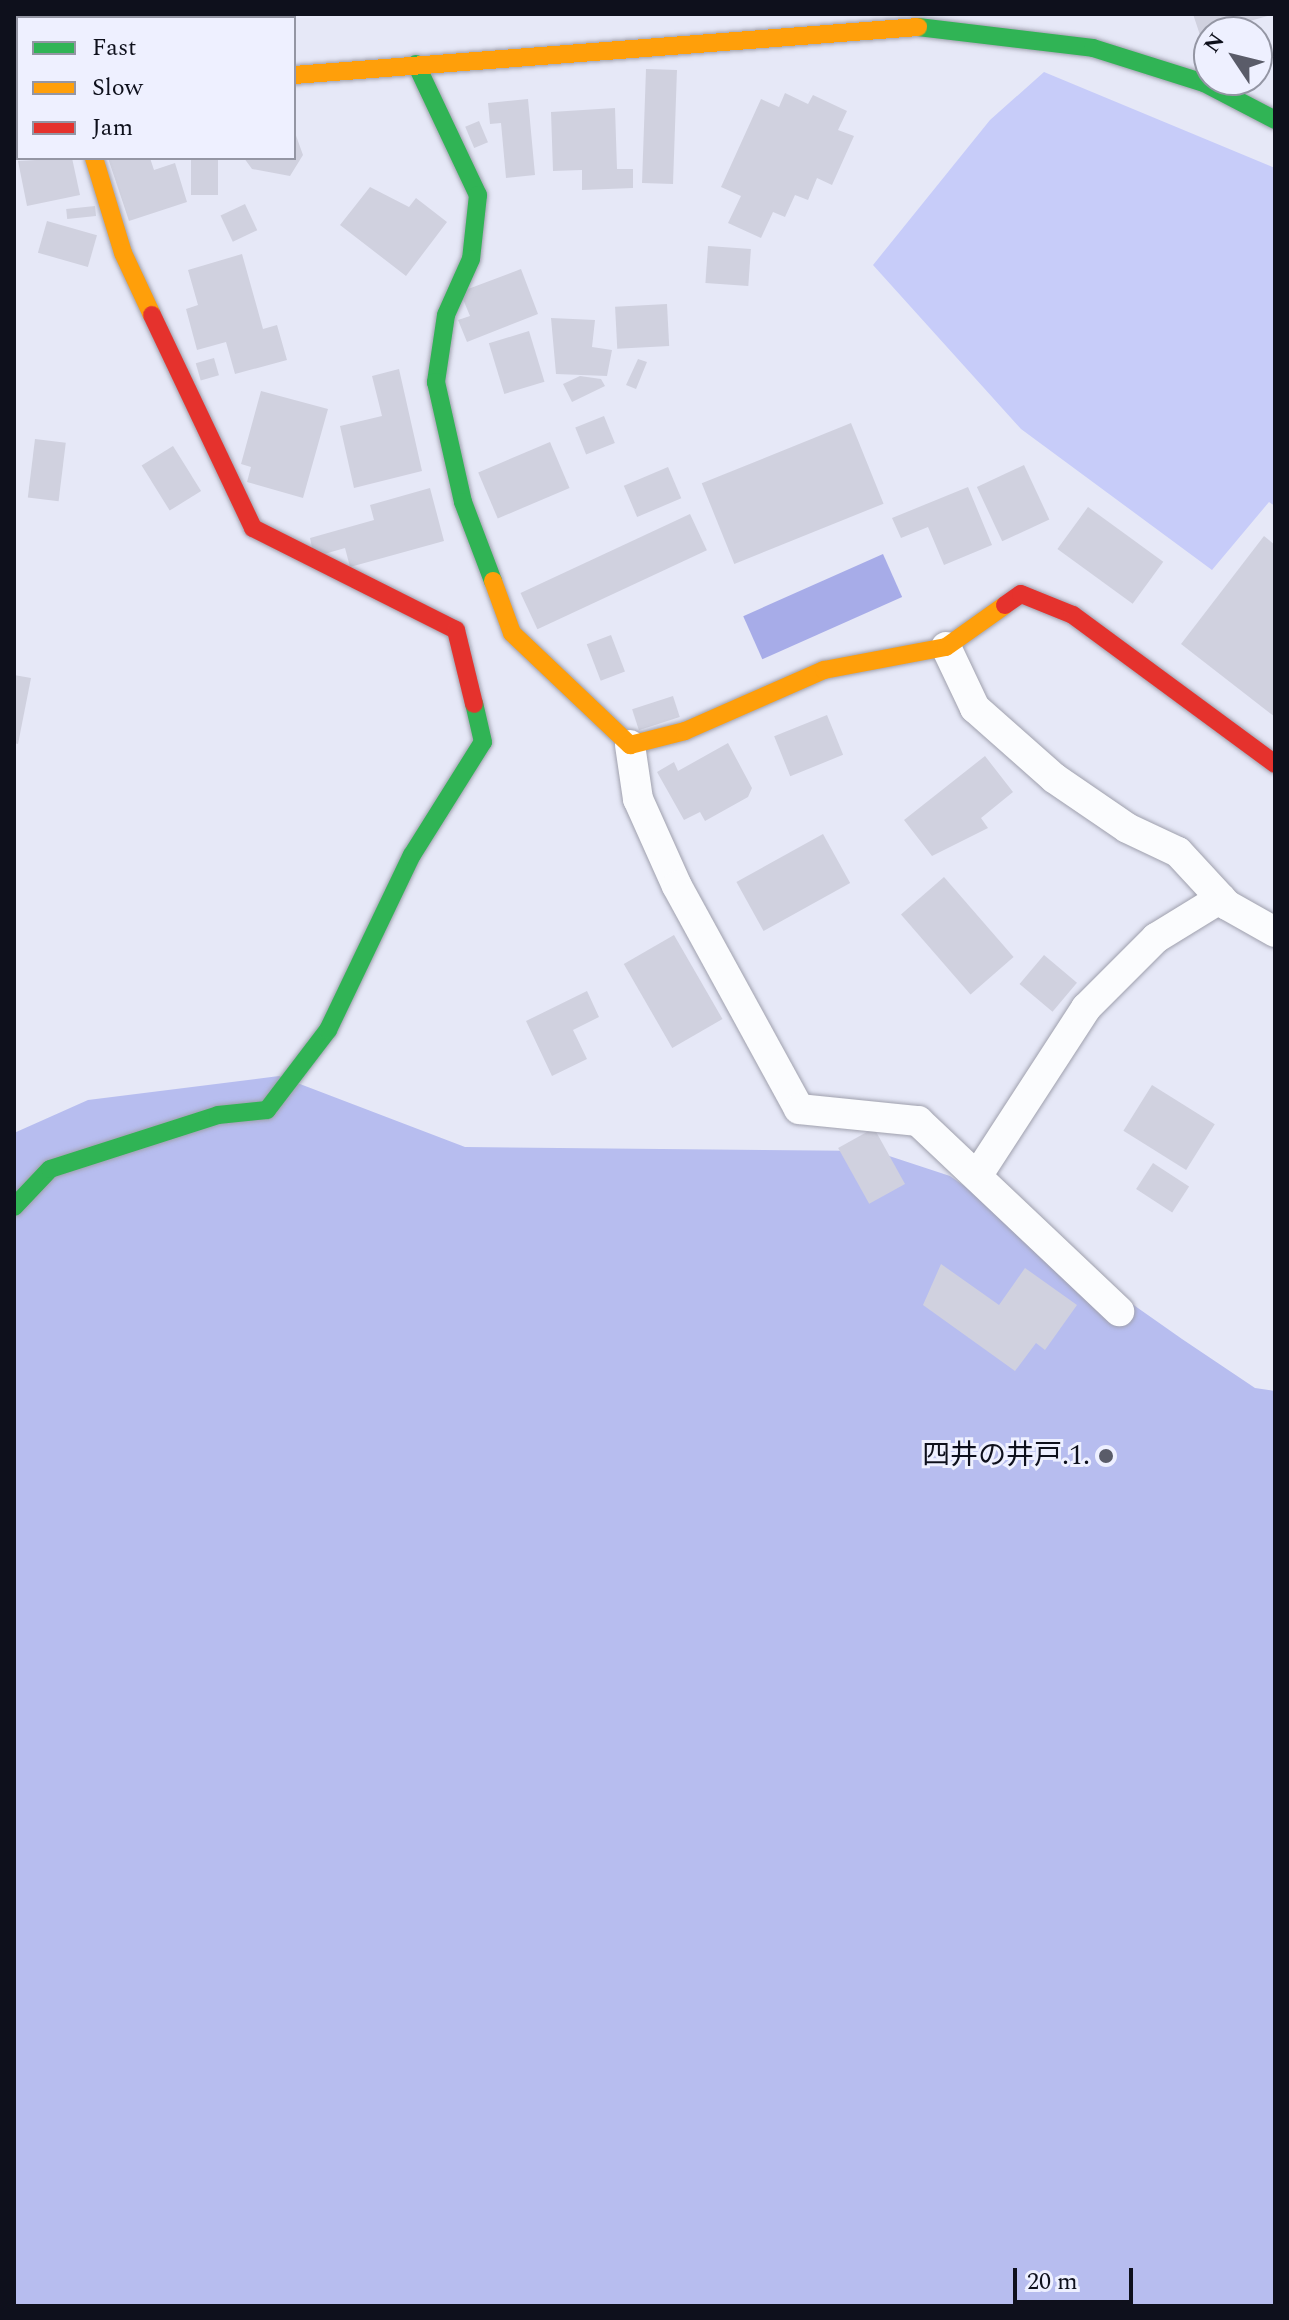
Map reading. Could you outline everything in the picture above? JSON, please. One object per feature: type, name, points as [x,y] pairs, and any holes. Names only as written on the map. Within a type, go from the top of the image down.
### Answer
[{"type":"street","points":[[296,75],[760,24],[893,24],[1093,48],[1204,83],[1275,120]]},
{"type":"street","points":[[416,64],[478,195],[471,259],[446,315],[436,382],[463,502],[512,633],[630,745],[638,799],[677,886],[799,1109],[918,1121],[979,1173],[1119,1311]]},
{"type":"street","points":[[14,1207],[50,1169],[218,1115],[267,1110],[328,1030],[412,855],[483,742],[456,630],[253,528],[123,253],[95,160]]},
{"type":"street","points":[[630,745],[685,731],[824,670],[946,647],[1021,594],[1073,615],[1275,764]]},
{"type":"street","points":[[946,647],[975,708],[1054,778],[1178,852],[1221,898],[1275,932]]},
{"type":"street","points":[[979,1173],[1086,1008],[1156,938],[1221,898]]},
{"type":"shaded area","points":[[1044,72],[1275,168],[1275,506],[1269,502],[1212,570],[1021,429],[873,265],[990,120]]},
{"type":"shaded area","points":[[883,554],[902,597],[762,659],[743,616]]},
{"type":"shaded area","points":[[279,1076],[465,1147],[874,1151],[950,1176],[1255,1388],[1275,1391],[1275,2306],[14,2306],[14,1133],[88,1100]]},
{"type":"building","points":[[72,14],[153,14],[153,16]]},
{"type":"building","points":[[1193,14],[1271,14],[1268,16]]},
{"type":"building","points":[[646,69],[677,70],[673,184],[642,183]]},
{"type":"building","points":[[785,93],[808,104],[813,95],[847,111],[838,130],[854,136],[832,185],[817,178],[808,200],[795,195],[785,217],[773,212],[761,238],[728,223],[741,196],[721,187],[761,99],[779,107]]},
{"type":"building","points":[[528,99],[535,175],[506,178],[501,123],[490,124],[488,103]]},
{"type":"building","points":[[615,108],[617,169],[633,169],[633,188],[582,190],[582,170],[553,171],[551,112]]},
{"type":"building","points":[[479,121],[488,142],[474,148],[465,127]]},
{"type":"building","points":[[296,136],[303,155],[290,176],[252,169],[245,160],[296,160]]},
{"type":"building","points":[[72,160],[80,195],[27,206],[18,161]]},
{"type":"building","points":[[109,160],[151,160],[154,170],[175,163],[187,202],[129,221]]},
{"type":"building","points":[[191,160],[218,160],[218,195],[191,195]]},
{"type":"building","points":[[370,187],[409,207],[416,198],[447,222],[406,276],[340,225]]},
{"type":"building","points":[[245,204],[257,230],[233,242],[221,215]]},
{"type":"building","points":[[95,206],[96,216],[67,219],[66,209]]},
{"type":"building","points":[[47,221],[97,235],[88,267],[38,253]]},
{"type":"building","points":[[708,246],[751,249],[748,286],[705,283]]},
{"type":"building","points":[[242,254],[263,329],[277,325],[287,360],[235,374],[226,342],[197,350],[186,309],[198,305],[188,270]]},
{"type":"building","points":[[521,269],[538,314],[467,342],[458,320],[470,316],[460,292]]},
{"type":"building","points":[[667,304],[669,346],[617,349],[615,307]]},
{"type":"building","points":[[551,318],[595,320],[592,347],[612,350],[607,376],[556,374]]},
{"type":"building","points":[[529,331],[544,382],[504,394],[489,343]]},
{"type":"building","points":[[214,358],[219,375],[201,381],[196,363]]},
{"type":"building","points":[[638,359],[647,362],[636,389],[626,385]]},
{"type":"building","points":[[399,369],[422,471],[354,488],[340,426],[382,416],[372,376]]},
{"type":"building","points":[[580,376],[601,379],[605,386],[572,402],[563,384]]},
{"type":"building","points":[[261,391],[328,409],[303,498],[247,482],[251,467],[241,464]]},
{"type":"building","points":[[604,416],[615,443],[586,455],[575,428]]},
{"type":"building","points":[[851,423],[884,504],[734,564],[702,483]]},
{"type":"building","points":[[35,439],[66,443],[59,501],[28,498]]},
{"type":"building","points":[[550,442],[570,488],[498,519],[478,472]]},
{"type":"building","points":[[173,446],[201,491],[170,511],[142,466]]},
{"type":"building","points":[[1024,465],[1049,519],[1002,541],[977,487]]},
{"type":"building","points":[[668,467],[681,498],[637,517],[624,486]]},
{"type":"building","points":[[968,487],[992,545],[944,565],[928,527],[901,538],[892,518]]},
{"type":"building","points":[[430,488],[444,541],[350,567],[345,548],[314,557],[310,538],[374,520],[370,505]]},
{"type":"building","points":[[1088,507],[1163,562],[1133,604],[1057,549]]},
{"type":"building","points":[[690,514],[707,550],[537,629],[521,593]]},
{"type":"building","points":[[1264,536],[1275,545],[1275,717],[1181,644]]},
{"type":"building","points":[[611,635],[625,671],[601,681],[587,644]]},
{"type":"building","points":[[14,675],[31,678],[18,744],[14,743]]},
{"type":"building","points":[[673,696],[680,717],[639,730],[632,709]]},
{"type":"building","points":[[827,715],[843,755],[790,776],[774,736]]},
{"type":"building","points":[[728,743],[752,788],[748,797],[705,821],[700,812],[684,820],[657,772],[674,762],[678,771]]},
{"type":"building","points":[[985,756],[1013,792],[981,818],[988,828],[932,856],[904,820]]},
{"type":"building","points":[[823,834],[850,883],[764,931],[736,882]]},
{"type":"building","points":[[944,877],[1014,957],[971,994],[901,914]]},
{"type":"building","points":[[674,935],[723,1019],[672,1048],[624,964]]},
{"type":"building","points":[[1044,955],[1077,983],[1053,1012],[1020,984]]},
{"type":"building","points":[[587,991],[599,1017],[573,1030],[587,1059],[552,1076],[526,1021]]},
{"type":"building","points":[[1152,1085],[1215,1124],[1186,1170],[1123,1131]]},
{"type":"building","points":[[874,1128],[905,1184],[869,1204],[838,1148]]},
{"type":"building","points":[[1153,1163],[1189,1186],[1172,1212],[1136,1189]]},
{"type":"building","points":[[941,1264],[999,1305],[1025,1268],[1077,1305],[1045,1350],[1036,1343],[1015,1371],[923,1305]]},
{"type":"traffic: fast","points":[[918,27],[1093,48],[1204,83],[1275,120]]},
{"type":"traffic: fast","points":[[416,64],[478,195],[471,259],[446,315],[436,382],[463,502],[493,581]]},
{"type":"traffic: fast","points":[[14,1207],[50,1169],[218,1115],[267,1110],[328,1030],[412,855],[483,742],[474,704]]},
{"type":"traffic: slow","points":[[296,75],[918,27]]},
{"type":"traffic: slow","points":[[95,160],[123,253],[152,315]]},
{"type":"traffic: slow","points":[[493,581],[512,633],[630,745],[685,731],[824,670],[946,647],[1005,605]]},
{"type":"traffic: jam","points":[[152,315],[253,528],[456,630],[474,704]]},
{"type":"traffic: jam","points":[[1005,605],[1021,594],[1073,615],[1275,764]]},
{"type":"place","name":"四井の井戸.1.","points":[[1106,1456]]}]
